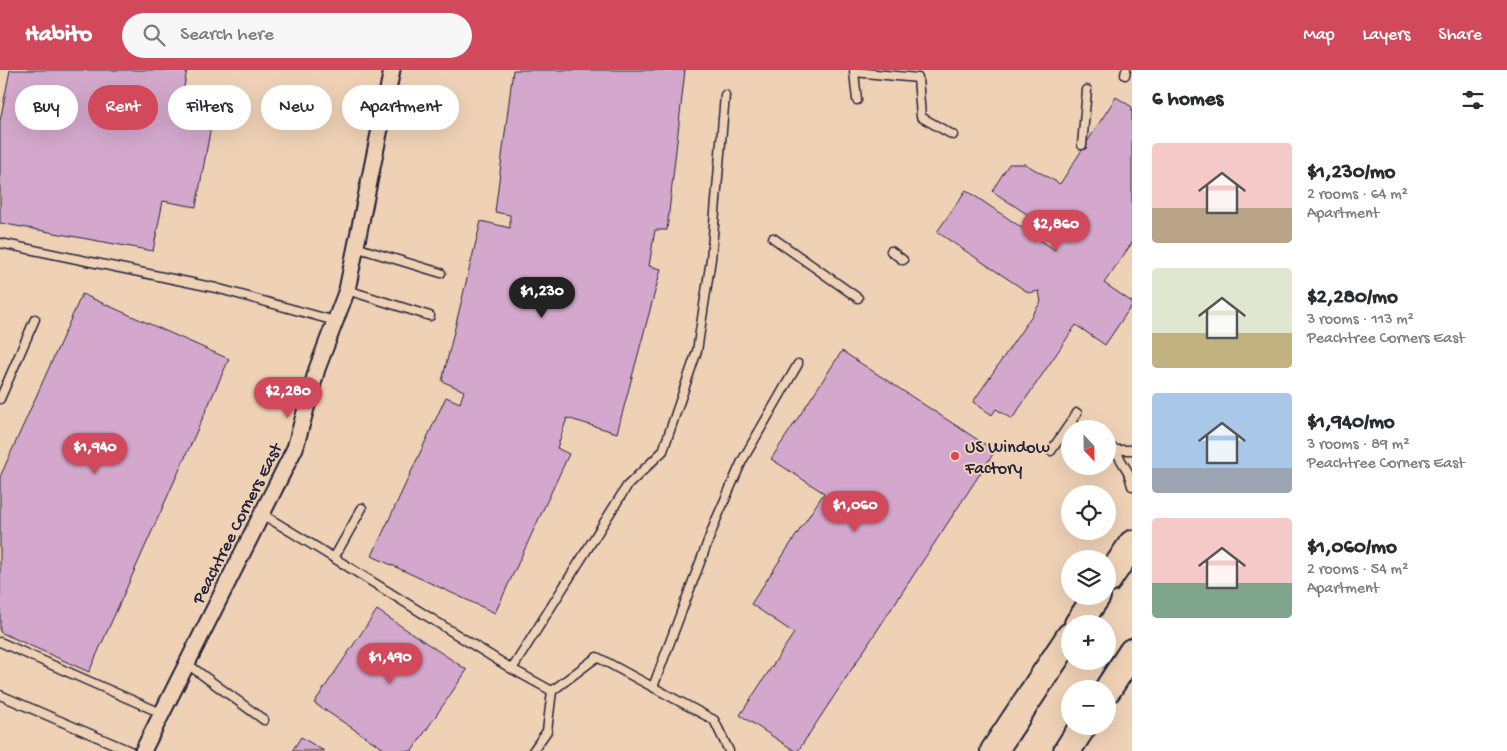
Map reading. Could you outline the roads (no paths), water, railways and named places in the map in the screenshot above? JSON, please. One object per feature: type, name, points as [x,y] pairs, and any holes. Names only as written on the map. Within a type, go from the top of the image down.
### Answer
[{"type":"highway","points":[[1116,568],[1132,544]]},
{"type":"highway","points":[[994,751],[1061,650]]},
{"type":"highway","points":[[1114,680],[1132,652]]},
{"type":"highway","points":[[1067,751],[1077,735]]},
{"type":"street","name":"Peachtree Corners East","points":[[143,751],[295,448],[317,369],[346,290],[392,70]]},
{"type":"lane","points":[[857,100],[854,72],[918,78],[921,117],[953,135]]},
{"type":"lane","points":[[1082,144],[1087,90]]},
{"type":"lane","points":[[512,669],[627,486],[663,451],[697,351],[711,259],[725,95]]},
{"type":"lane","points":[[772,238],[858,298]]},
{"type":"lane","points":[[0,243],[216,288],[335,321]]},
{"type":"lane","points":[[355,246],[441,273]]},
{"type":"lane","points":[[891,251],[903,260]]},
{"type":"lane","points":[[346,290],[430,316]]},
{"type":"lane","points":[[0,398],[35,319]]},
{"type":"lane","points":[[653,687],[716,520],[742,461],[798,364]]},
{"type":"lane","points":[[1072,420],[1077,413]]},
{"type":"lane","points":[[1050,451],[1061,436]]},
{"type":"lane","points":[[1116,448],[1132,450]]},
{"type":"lane","points":[[1116,454],[1128,472],[1132,486]]},
{"type":"lane","points":[[334,558],[362,508]]},
{"type":"lane","points":[[262,514],[512,669],[552,691]]},
{"type":"lane","points":[[0,642],[161,713]]},
{"type":"lane","points":[[533,751],[547,731],[552,691],[597,657],[714,720],[729,751]]},
{"type":"lane","points":[[186,663],[264,720]]},
{"type":"lane","points":[[0,695],[130,751]]},
{"type":"place","name":"US Window Factory","points":[[955,456]]}]
